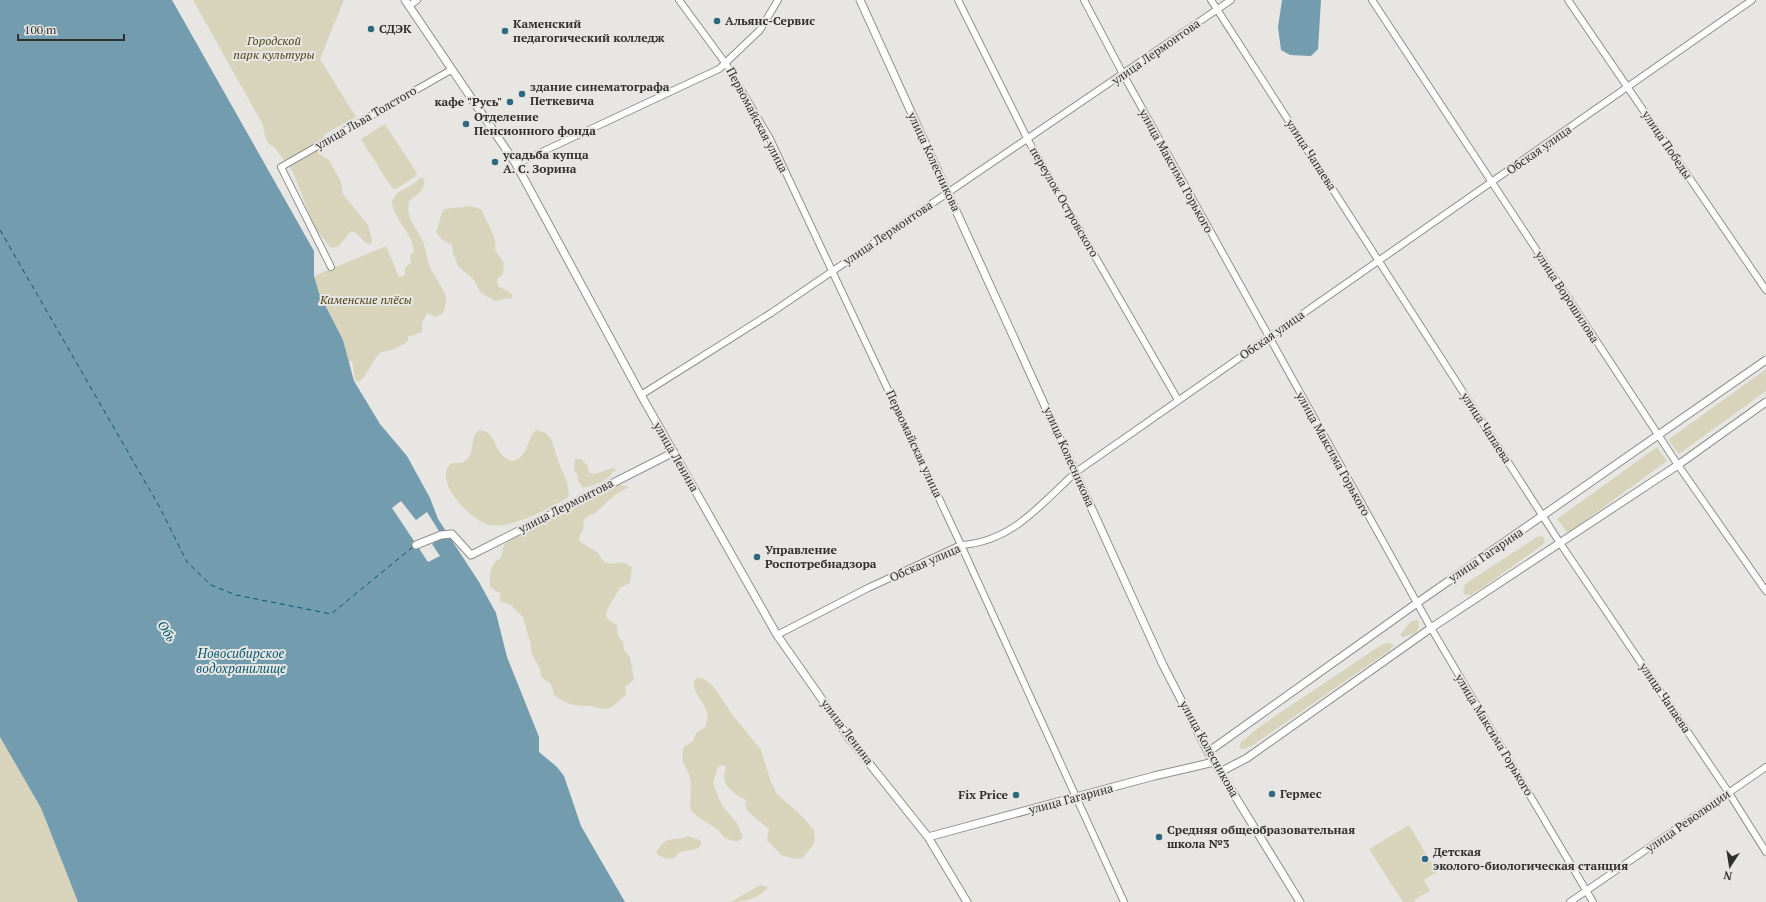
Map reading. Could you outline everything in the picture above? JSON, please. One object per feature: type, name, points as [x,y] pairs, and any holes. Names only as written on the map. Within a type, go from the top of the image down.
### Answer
[{"type":"street","points":[[407,3],[417,0]]},
{"type":"street","name":"Первомайская улица","points":[[679,0],[726,64],[770,139],[961,545],[1124,902]]},
{"type":"street","points":[[516,164],[719,69],[726,64],[760,30],[778,0]]},
{"type":"street","name":"улица Колесникова","points":[[860,0],[1163,665],[1208,752],[1300,902]]},
{"type":"street","name":"переулок Островского","points":[[958,0],[1028,140],[1178,400]]},
{"type":"street","name":"улица Максима Горького","points":[[1084,0],[1268,338],[1431,628],[1593,902]]},
{"type":"street","name":"улица Чапаева","points":[[1211,0],[1560,543],[1729,793],[1766,852]]},
{"type":"street","name":"улица Лермонтова","points":[[641,395],[771,313],[1028,140],[1231,0]]},
{"type":"street","name":"улица Ворошилова","points":[[1372,0],[1658,435],[1766,591]]},
{"type":"street","name":"улица Победы","points":[[1568,0],[1766,290]]},
{"type":"street","name":"Обская улица","points":[[776,635],[868,588],[961,545],[975,544],[992,540],[1010,530],[1076,472],[1752,0]]},
{"type":"street","name":"улица Ленина","points":[[407,3],[516,164],[641,395],[776,635],[850,738],[928,837],[967,902]]},
{"type":"street","name":"улица Льва Толстого","points":[[331,268],[281,167],[451,70]]},
{"type":"street","name":"улица Гагарина","points":[[1208,752],[1417,603],[1766,360]]},
{"type":"street","points":[[1220,772],[1247,758],[1431,628],[1678,465],[1766,402]]},
{"type":"street","name":"улица Лермонтова","points":[[416,545],[441,536],[452,534],[471,555],[674,452]]},
{"type":"street","name":"улица Гагарина","points":[[928,837],[1154,776],[1214,762]]},
{"type":"street","name":"улица Революции","points":[[1570,902],[1766,767]]},
{"type":"green space","name":"Городской парк культуры","points":[[193,0],[344,0],[320,59],[356,117],[325,134],[318,150],[319,154],[329,160],[341,182],[343,194],[368,225],[372,240],[370,244],[351,231],[339,246],[332,248],[315,229],[293,172],[275,148],[268,143],[263,125]]},
{"type":"green space","points":[[385,124],[417,173],[416,176],[396,189],[392,188],[361,139]]},
{"type":"green space","name":"Каменские плёсы","points":[[421,177],[424,179],[424,186],[415,197],[409,201],[408,207],[411,221],[424,244],[429,265],[445,294],[446,300],[444,310],[443,313],[436,317],[427,313],[422,323],[422,332],[408,337],[408,341],[399,347],[381,352],[365,376],[358,382],[355,380],[352,361],[349,362],[343,340],[319,293],[314,276],[386,246],[399,277],[405,275],[405,268],[411,263],[410,255],[413,253],[414,248],[409,235],[393,208],[392,201],[398,192],[412,185]]},
{"type":"green space","points":[[472,206],[482,210],[495,240],[495,250],[504,263],[503,274],[497,279],[498,286],[512,294],[512,298],[495,301],[481,293],[474,280],[458,266],[453,253],[452,245],[441,239],[436,232],[442,212],[445,209]]},
{"type":"green space","points":[[1766,369],[1766,391],[1679,454],[1668,440]]},
{"type":"green space","points":[[479,430],[485,431],[490,435],[502,455],[506,459],[513,461],[522,456],[525,452],[530,438],[536,430],[546,433],[551,439],[560,466],[567,481],[569,496],[548,509],[511,524],[497,526],[484,523],[477,519],[455,498],[446,480],[446,471],[450,464],[463,462],[468,458],[472,450],[474,437]]},
{"type":"green space","points":[[1657,447],[1667,461],[1568,533],[1557,519]]},
{"type":"green space","points":[[575,459],[581,459],[588,466],[589,472],[594,474],[614,468],[616,471],[604,481],[583,488],[577,479],[578,476],[574,470]]},
{"type":"green space","points":[[618,484],[629,487],[615,495],[595,513],[584,520],[583,531],[580,534],[579,541],[598,553],[604,562],[612,564],[623,562],[632,567],[630,583],[620,588],[608,608],[606,616],[608,620],[617,625],[618,636],[623,642],[624,650],[630,657],[634,680],[625,687],[626,695],[614,706],[604,709],[593,706],[579,706],[571,704],[554,695],[551,684],[541,677],[540,669],[531,652],[531,645],[523,617],[511,605],[500,601],[500,593],[490,587],[490,578],[494,563],[501,558],[504,545],[509,540],[528,532],[555,514],[571,510]]},
{"type":"green space","points":[[1543,536],[1545,542],[1541,546],[1471,595],[1463,594],[1464,586],[1468,582],[1537,537]]},
{"type":"green space","points":[[1418,620],[1419,627],[1416,633],[1403,637],[1400,635],[1411,621]]},
{"type":"green space","points":[[1388,643],[1394,645],[1390,650],[1250,747],[1242,749],[1239,748],[1241,742],[1262,725],[1381,645]]},
{"type":"green space","points":[[697,678],[704,679],[713,686],[734,717],[761,750],[771,782],[777,794],[803,817],[814,830],[815,838],[813,845],[803,858],[795,859],[781,855],[767,840],[769,829],[747,811],[745,803],[747,800],[733,792],[726,784],[724,774],[726,768],[724,765],[718,767],[713,783],[721,804],[737,823],[743,838],[737,842],[725,838],[717,829],[691,811],[690,778],[682,757],[684,747],[693,741],[696,733],[705,727],[707,720],[707,713],[694,687],[694,681]]},
{"type":"green space","points":[[0,737],[41,808],[78,902],[0,902]]},
{"type":"green space","points":[[1409,825],[1437,872],[1424,880],[1430,891],[1414,900],[1415,902],[1403,902],[1369,849]]},
{"type":"green space","points":[[687,836],[700,840],[702,843],[697,849],[680,852],[674,858],[666,859],[658,855],[656,852],[664,842]]},
{"type":"green space","points":[[760,885],[768,887],[756,897],[731,902]]},
{"type":"water","name":"Новосибирское водохранилище","points":[[0,0],[172,0],[314,251],[314,276],[319,293],[343,340],[354,381],[380,424],[407,456],[430,498],[438,519],[479,582],[496,613],[507,657],[539,737],[539,752],[557,767],[564,776],[581,826],[625,902],[78,902],[41,808],[0,737]]},
{"type":"water","points":[[1282,0],[1321,0],[1318,49],[1311,56],[1290,55],[1281,50],[1278,27]]},
{"type":"pier","points":[[401,501],[416,520],[427,512],[442,536],[432,544],[440,556],[428,562],[392,508]]},
{"type":"ferry route","points":[[0,230],[159,506],[187,562],[211,585],[236,595],[331,614],[414,546]]},
{"type":"place","name":"Альянс-Сервис","points":[[717,21]]},
{"type":"place","name":"СДЭК","points":[[371,29]]},
{"type":"place","name":"Каменский педагогический колледж","points":[[505,31]]},
{"type":"place","name":"здание синематографа Петкевича","points":[[522,94]]},
{"type":"place","name":"кафе \"Русь\"","points":[[510,102]]},
{"type":"place","name":"Отделение Пенсионного фонда","points":[[466,124]]},
{"type":"place","name":"усадьба купца А. С. Зорина","points":[[495,162]]},
{"type":"place","name":"Управление Роспотребнадзора","points":[[757,557]]},
{"type":"place","name":"Гермес","points":[[1272,794]]},
{"type":"place","name":"Fix Price","points":[[1016,795]]},
{"type":"place","name":"Средняя общеобразовательная школа №3","points":[[1159,837]]},
{"type":"place","name":"Детская эколого-биологическая станция","points":[[1425,859]]},
{"type":"water label","name":"Обь","points":[[167,631]]}]
